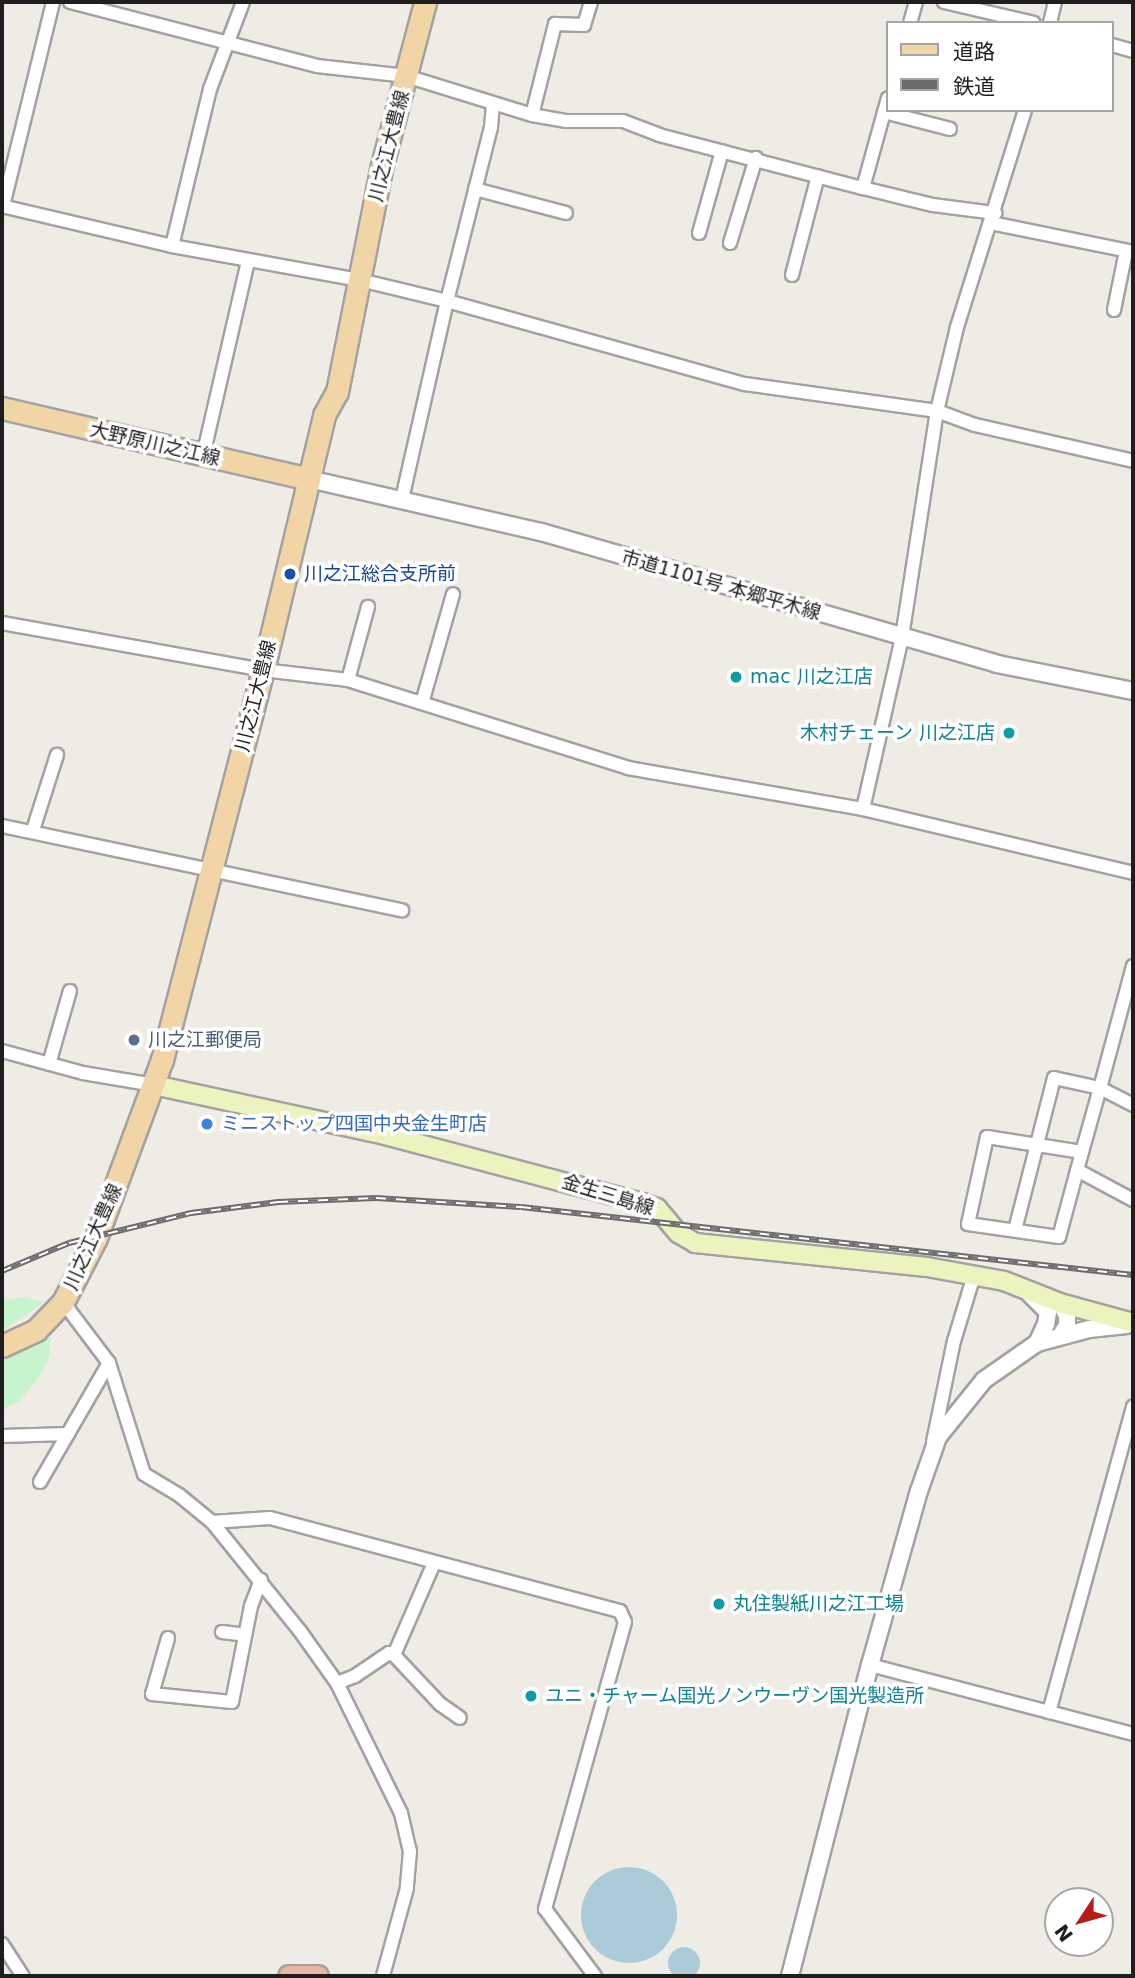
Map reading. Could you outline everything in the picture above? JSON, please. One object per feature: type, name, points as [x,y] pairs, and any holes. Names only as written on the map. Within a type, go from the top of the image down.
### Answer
[{"type":"highway","points":[[289,1976],[317,1976]]},
{"type":"main road","name":"川之江大豊線","points":[[2,1346],[36,1330],[63,1302],[96,1238],[154,1085],[263,670],[324,415],[337,392],[381,169],[425,2]]},
{"type":"main road","name":"大野原川之江線","points":[[2,408],[309,479]]},
{"type":"main road","name":"金生三島線","points":[[154,1085],[385,1135],[643,1203],[657,1208],[678,1233],[695,1243],[927,1267],[974,1275],[1133,1324]]},
{"type":"street","points":[[53,2],[2,206],[172,246],[360,280],[447,300],[745,384],[937,411],[975,425],[1133,461]]},
{"type":"street","points":[[70,2],[317,66],[406,76],[531,115],[566,121],[623,121],[659,135],[756,158],[863,188],[1130,251],[1114,310]]},
{"type":"street","points":[[172,246],[210,89],[243,2]]},
{"type":"street","points":[[531,115],[555,24],[584,25],[591,2]]},
{"type":"street","points":[[911,21],[916,2]]},
{"type":"street","points":[[944,2],[1025,21]]},
{"type":"street","points":[[1050,21],[1055,2]]},
{"type":"street","points":[[1114,46],[1133,51]]},
{"type":"street","points":[[402,499],[447,300],[491,127],[493,105]]},
{"type":"street","points":[[863,188],[886,105]]},
{"type":"street","points":[[884,112],[950,130]]},
{"type":"street","points":[[863,809],[902,637],[937,411],[957,327],[1024,112]]},
{"type":"street","points":[[699,233],[722,151]]},
{"type":"street","points":[[730,243],[756,158]]},
{"type":"street","points":[[792,275],[818,176]]},
{"type":"street","points":[[475,189],[566,213]]},
{"type":"street","points":[[203,456],[248,261]]},
{"type":"street","name":"市道1101号 本郷平木線","points":[[309,479],[541,532],[996,664],[1133,691]]},
{"type":"street","points":[[422,703],[453,594]]},
{"type":"street","points":[[348,680],[368,607]]},
{"type":"street","points":[[2,623],[263,670],[348,680],[628,768],[863,809],[1133,873]]},
{"type":"street","points":[[33,830],[57,755]]},
{"type":"street","points":[[2,826],[33,830],[212,871],[402,910]]},
{"type":"street","points":[[1082,1152],[987,1137],[968,1224],[1059,1237],[1133,966]]},
{"type":"street","points":[[49,1063],[70,991]]},
{"type":"street","points":[[2,1051],[154,1085]]},
{"type":"street","points":[[1015,1230],[1054,1078],[1101,1088],[1133,1105]]},
{"type":"street","points":[[1077,1170],[1133,1200]]},
{"type":"street","points":[[930,1460],[954,1341],[974,1275]]},
{"type":"street","points":[[1025,1289],[1048,1312],[1037,1343]]},
{"type":"street","points":[[63,1302],[109,1363],[144,1474],[179,1495],[212,1522],[261,1580],[337,1683],[401,1813],[409,1841],[404,1911],[383,1976]]},
{"type":"street","points":[[1060,1303],[1067,1315],[1067,1325],[1061,1335]]},
{"type":"street","points":[[790,1976],[870,1665],[938,1437],[984,1380],[1037,1343],[1110,1325],[1133,1324]]},
{"type":"street","points":[[40,1482],[109,1363]]},
{"type":"street","points":[[1049,1712],[1133,1406]]},
{"type":"street","points":[[2,1436],[68,1434]]},
{"type":"street","points":[[212,1522],[270,1518],[620,1611],[625,1622],[545,1909],[595,1976]]},
{"type":"street","points":[[394,1655],[434,1563]]},
{"type":"street","points":[[168,1638],[152,1694],[232,1702],[251,1606],[261,1580]]},
{"type":"street","points":[[222,1632],[245,1634]]},
{"type":"street","points":[[337,1683],[355,1676],[389,1653],[394,1655],[440,1704],[460,1718]]},
{"type":"street","points":[[870,1665],[1133,1734]]},
{"type":"street","points":[[2,1944],[23,1976]]},
{"type":"green space","points":[[23,1297],[44,1302],[2,1331],[2,1300]]},
{"type":"green space","points":[[52,1329],[49,1357],[40,1375],[19,1402],[2,1409],[2,1358],[37,1341]]},
{"type":"water","points":[[629,1867],[647,1871],[663,1881],[673,1897],[677,1915],[673,1933],[663,1949],[647,1959],[629,1963],[611,1959],[595,1949],[585,1933],[581,1915],[585,1897],[595,1881],[611,1871]]},
{"type":"water","points":[[684,1947],[695,1952],[700,1963],[695,1974],[684,1979],[673,1974],[668,1963],[673,1952]]},
{"type":"railway","points":[[2,1271],[69,1243],[191,1213],[278,1202],[376,1198],[521,1207],[1133,1275]]},
{"type":"place","name":"川之江総合支所前","points":[[290,574]]},
{"type":"place","name":"mac 川之江店","points":[[736,677]]},
{"type":"place","name":"木村チェーン 川之江店","points":[[1009,733]]},
{"type":"place","name":"川之江郵便局","points":[[134,1040]]},
{"type":"place","name":"ミニストップ四国中央金生町店","points":[[207,1124]]},
{"type":"place","name":"丸住製紙川之江工場","points":[[719,1604]]},
{"type":"place","name":"ユニ・チャーム国光ノンウーヴン国光製造所","points":[[531,1696]]}]
